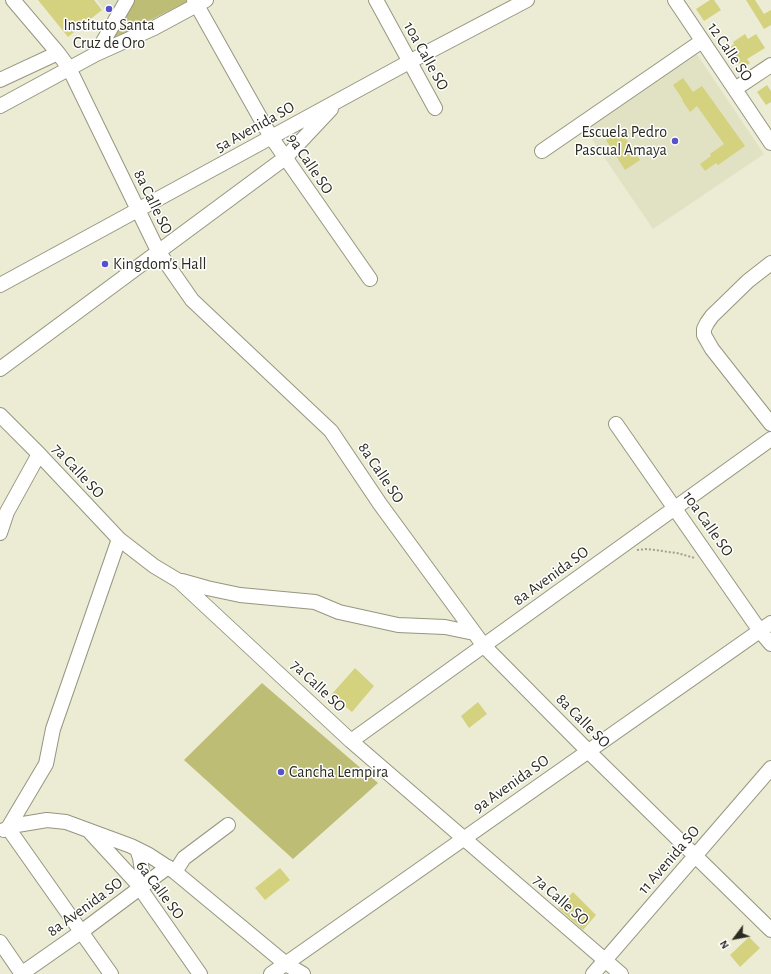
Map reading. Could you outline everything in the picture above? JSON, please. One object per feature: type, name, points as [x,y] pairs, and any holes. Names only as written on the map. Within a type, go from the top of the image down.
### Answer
[{"type":"street","name":"8a Calle SO","points":[[13,0],[69,68],[158,251],[192,300],[331,431],[380,504],[484,646],[771,930]]},
{"type":"street","points":[[96,54],[127,0]]},
{"type":"street","name":"10a Calle SO","points":[[376,0],[435,108]]},
{"type":"street","name":"5a Avenida SO","points":[[0,285],[409,62],[526,0]]},
{"type":"street","name":"12 Calle SO","points":[[675,0],[771,143]]},
{"type":"street","points":[[0,106],[96,54],[154,28],[199,2]]},
{"type":"street","name":"9a Calle SO","points":[[199,2],[271,137],[370,279]]},
{"type":"street","points":[[542,151],[702,42]]},
{"type":"street","points":[[0,80],[58,53]]},
{"type":"street","points":[[735,89],[771,65]]},
{"type":"street","points":[[0,369],[285,158],[339,100]]},
{"type":"street","points":[[771,263],[748,281],[712,316],[704,330],[704,335],[712,348],[771,424]]},
{"type":"street","name":"7a Calle SO","points":[[0,415],[119,539],[154,566],[179,580],[351,741],[621,974]]},
{"type":"street","name":"10a Calle SO","points":[[616,424],[714,563],[766,627],[771,644]]},
{"type":"street","name":"8a Avenida SO","points":[[351,741],[771,439]]},
{"type":"street","points":[[0,533],[6,512],[39,454]]},
{"type":"street","points":[[4,830],[46,764],[53,729],[119,539]]},
{"type":"street","points":[[179,580],[240,595],[314,602],[339,612],[398,625],[445,627],[474,633]]},
{"type":"street","name":"9a Avenida SO","points":[[282,969],[588,750],[766,627]]},
{"type":"street","name":"11 Avenida SO","points":[[593,974],[771,768]]},
{"type":"street","points":[[4,830],[34,821],[47,820],[66,822],[88,829],[137,849],[171,870],[282,969],[303,974]]},
{"type":"street","name":"8a Avenida SO","points":[[22,974],[139,888],[171,870],[184,858],[228,825]]},
{"type":"street","name":"6a Calle SO","points":[[88,829],[135,881],[200,974]]},
{"type":"street","points":[[4,830],[112,974]]},
{"type":"street","points":[[137,849],[142,871],[139,888]]},
{"type":"street","points":[[0,942],[22,974]]},
{"type":"path","points":[[634,550],[648,549],[677,553],[714,563]]},
{"type":"shaded area","name":"Instituto Santa Cruz de Oro","points":[[97,0],[120,0],[110,18]]},
{"type":"shaded area","points":[[135,0],[187,0],[188,1],[110,41]]},
{"type":"shaded area","name":"Escuela Pedro Pascual Amaya","points":[[696,53],[764,154],[653,229],[585,129]]},
{"type":"shaded area","name":"Cancha Lempira","points":[[262,683],[378,783],[293,859],[184,760]]},
{"type":"building","points":[[38,0],[94,0],[102,10],[68,37]]},
{"type":"building","points":[[710,0],[714,0],[721,10],[704,21],[696,9]]},
{"type":"building","points":[[746,0],[755,0],[764,14],[771,10],[771,25],[764,29]]},
{"type":"building","points":[[745,34],[748,39],[756,34],[765,48],[747,59],[750,63],[742,69],[730,47],[734,44],[733,42]]},
{"type":"building","points":[[683,78],[693,92],[702,86],[745,146],[718,165],[716,163],[705,171],[700,164],[711,156],[710,154],[724,144],[697,106],[690,112],[682,100],[673,85]]},
{"type":"building","points":[[767,85],[771,91],[771,102],[766,105],[757,92]]},
{"type":"building","points":[[620,130],[640,160],[625,170],[606,140]]},
{"type":"building","points":[[355,668],[374,686],[352,712],[331,695]]},
{"type":"building","points":[[478,702],[487,714],[469,728],[461,716]]},
{"type":"building","points":[[280,868],[290,880],[265,900],[255,888]]},
{"type":"building","points":[[573,892],[596,915],[583,930],[558,908]]},
{"type":"building","points":[[749,937],[760,948],[740,967],[730,955]]},
{"type":"place","name":"Instituto Santa Cruz de Oro","points":[[109,9]]},
{"type":"place","name":"Escuela Pedro Pascual Amaya","points":[[675,141]]},
{"type":"place","name":"Kingdom's Hall","points":[[105,264]]},
{"type":"place","name":"Cancha Lempira","points":[[281,772]]}]
